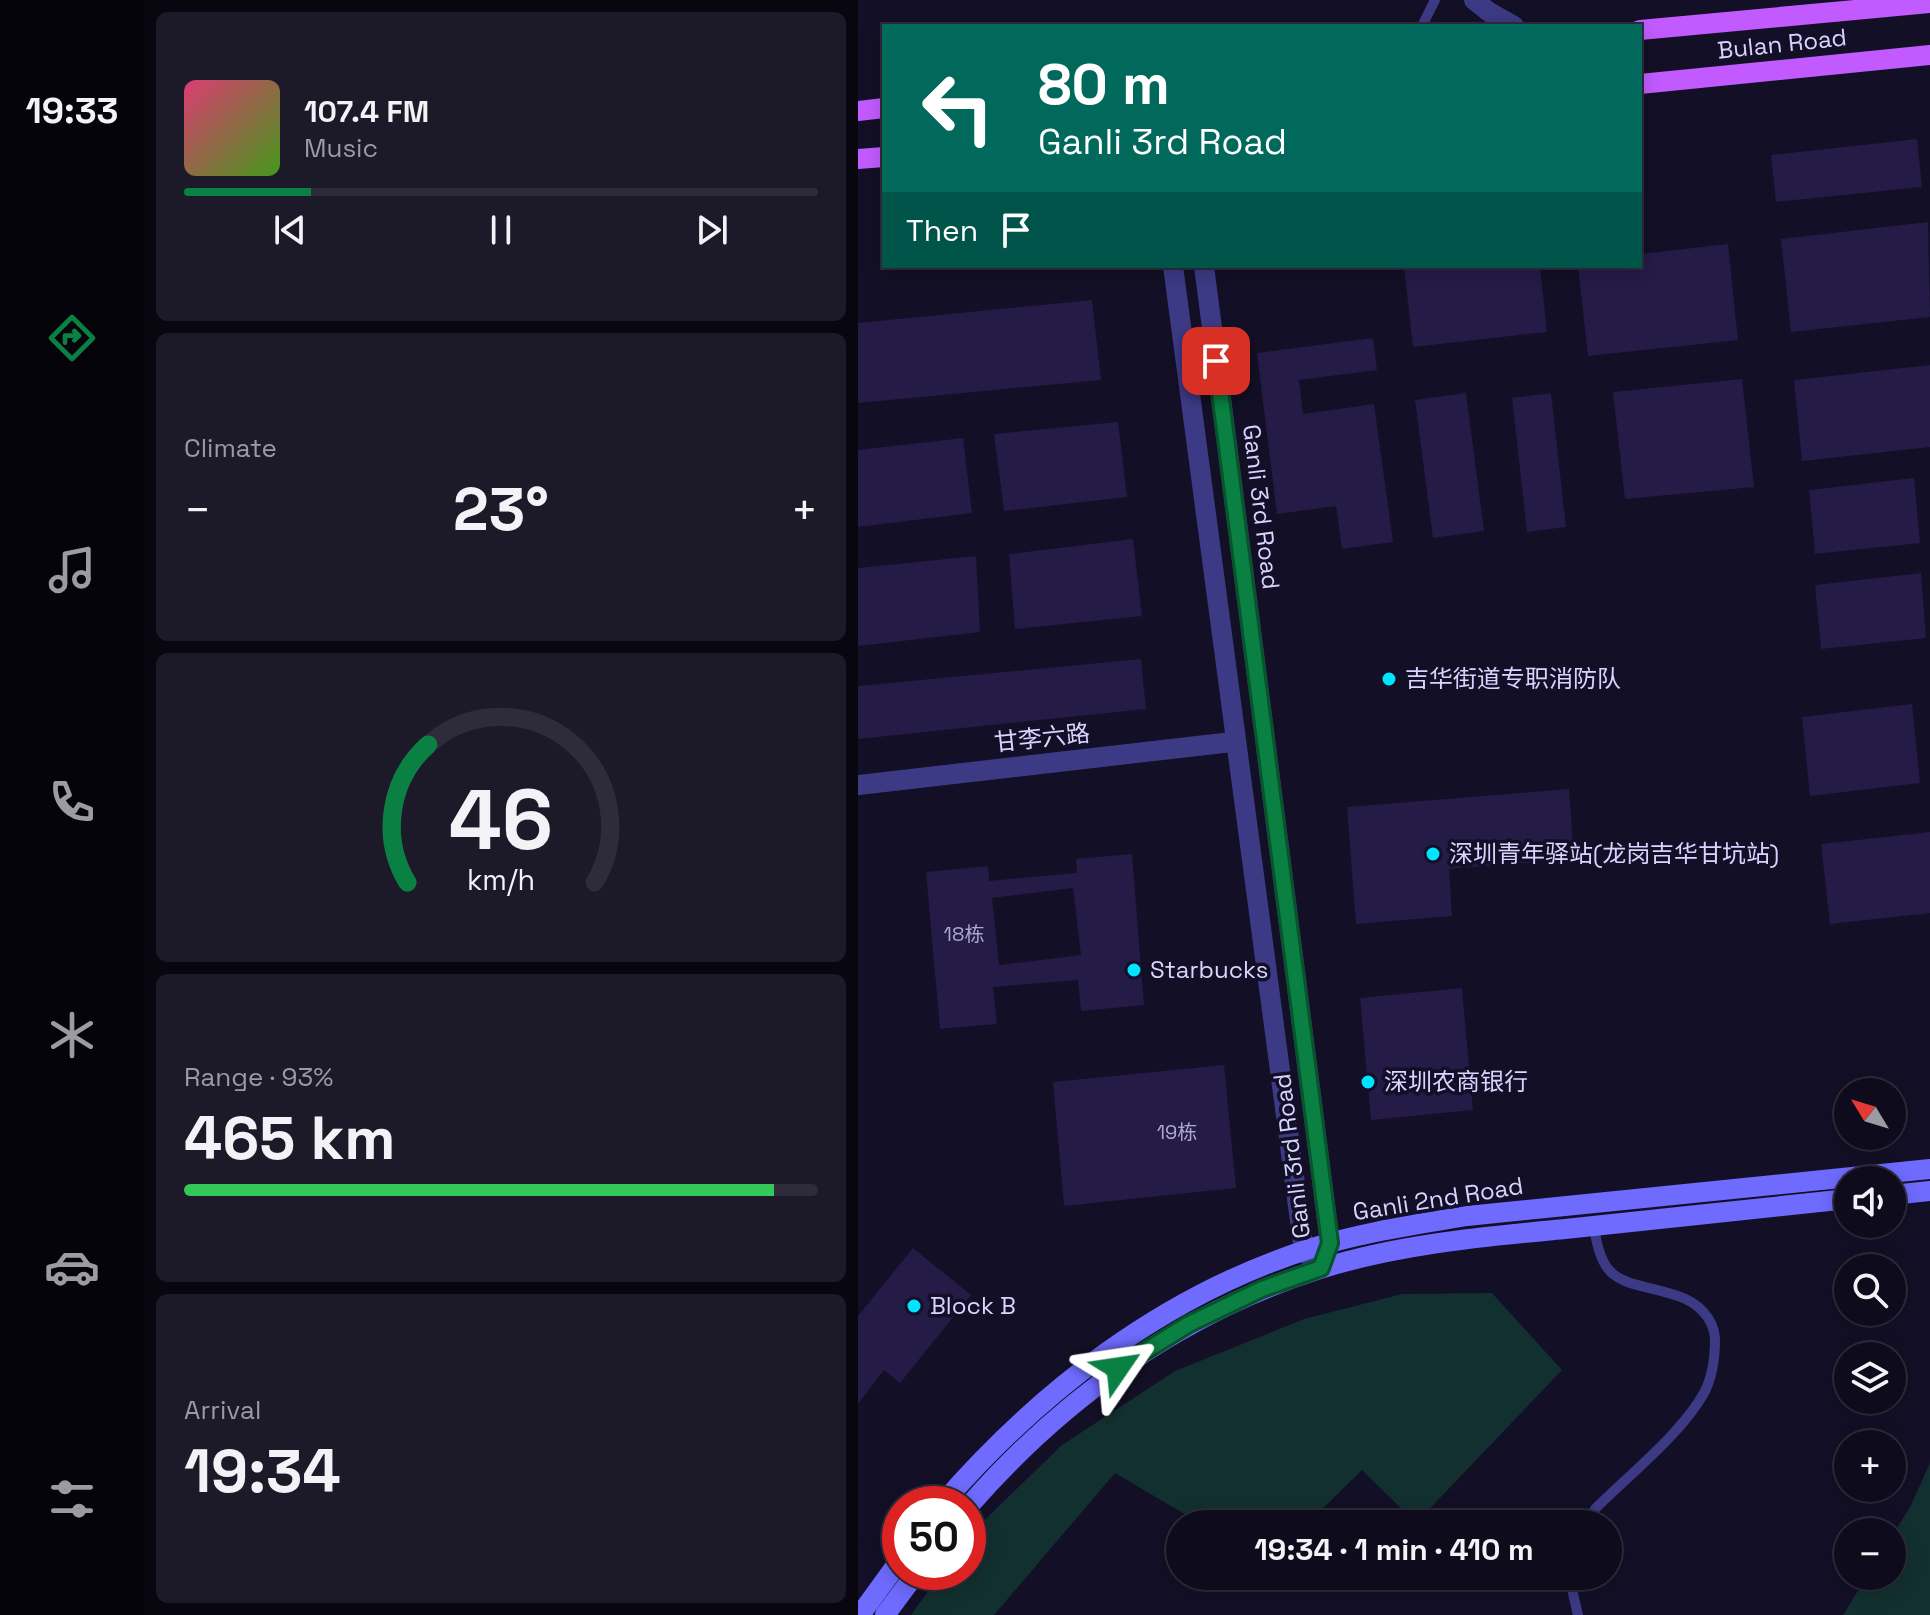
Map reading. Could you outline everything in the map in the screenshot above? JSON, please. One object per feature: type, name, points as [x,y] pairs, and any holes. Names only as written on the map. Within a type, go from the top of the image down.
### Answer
[{"type":"main road","name":"Bulan Road","points":[[1642,30],[1930,3]]},
{"type":"main road","name":"Bulan Road","points":[[1642,84],[1930,55]]},
{"type":"main road","points":[[858,111],[882,108]]},
{"type":"main road","points":[[858,159],[882,157]]},
{"type":"main road","name":"Ganli 2nd Road","points":[[958,1486],[981,1459],[1044,1400],[1109,1350],[1178,1307],[1255,1270],[1304,1251],[1396,1227],[1467,1216],[1930,1169]]},
{"type":"main road","points":[[1906,1194],[1930,1191]]},
{"type":"main road","name":"Ganli 2nd Road","points":[[986,1486],[1055,1417],[1118,1368],[1189,1324],[1262,1289],[1321,1268],[1398,1249],[1467,1239],[1834,1200]]},
{"type":"main road","points":[[860,1615],[882,1585]]},
{"type":"main road","points":[[885,1615],[904,1590]]},
{"type":"street","points":[[1474,0],[1510,24]]},
{"type":"street","name":"Ganli 3rd Road","points":[[1173,268],[1304,1251],[1321,1268],[1330,1243],[1204,268]]},
{"type":"street","name":"甘李六路","points":[[858,785],[1232,742]]},
{"type":"lane","points":[[1423,24],[1435,0]]},
{"type":"lane","points":[[1594,1226],[1597,1250],[1608,1270],[1625,1282],[1685,1299],[1706,1314],[1714,1329],[1715,1354],[1705,1390],[1687,1418],[1594,1510]]},
{"type":"lane","points":[[1572,1590],[1578,1615]]},
{"type":"green space","points":[[1492,1293],[1562,1370],[1428,1510],[1403,1510],[1362,1470],[1321,1510],[1178,1510],[1115,1473],[994,1615],[911,1615],[929,1590],[986,1590],[986,1519],[1062,1445],[1175,1371],[1304,1319],[1402,1294]]},
{"type":"green space","points":[[1930,1463],[1930,1615],[1843,1615],[1858,1590],[1906,1590],[1906,1518],[1903,1518]]},
{"type":"building","points":[[1917,139],[1922,187],[1776,202],[1771,155]]},
{"type":"building","points":[[1928,222],[1930,317],[1791,332],[1781,239]]},
{"type":"building","points":[[1728,244],[1738,340],[1588,356],[1578,268],[1642,268],[1642,254]]},
{"type":"building","points":[[1404,268],[1540,268],[1547,332],[1413,347]]},
{"type":"building","points":[[1092,300],[1101,380],[858,403],[858,323]]},
{"type":"building","points":[[1373,338],[1377,370],[1299,380],[1303,414],[1374,404],[1393,542],[1342,549],[1336,506],[1277,514],[1257,353]]},
{"type":"building","points":[[1930,365],[1930,447],[1802,461],[1794,380]]},
{"type":"building","points":[[1742,379],[1754,487],[1625,499],[1613,392]]},
{"type":"building","points":[[1466,393],[1484,531],[1433,538],[1415,400]]},
{"type":"building","points":[[1551,393],[1566,527],[1527,532],[1512,398]]},
{"type":"building","points":[[1118,422],[1127,497],[1004,511],[994,434]]},
{"type":"building","points":[[963,438],[972,513],[858,527],[858,450]]},
{"type":"building","points":[[1914,478],[1920,543],[1815,554],[1809,490]]},
{"type":"building","points":[[1133,539],[1142,616],[1015,629],[1009,554]]},
{"type":"building","points":[[976,556],[980,632],[858,646],[858,568]]},
{"type":"building","points":[[1921,573],[1926,638],[1821,649],[1815,585]]},
{"type":"building","points":[[1141,659],[1146,709],[858,739],[858,686]]},
{"type":"building","points":[[1912,704],[1920,783],[1810,796],[1802,717]]},
{"type":"building","points":[[1569,789],[1574,859],[1449,869],[1452,916],[1356,924],[1347,807]]},
{"type":"building","points":[[1930,832],[1930,913],[1830,924],[1821,844]]},
{"type":"building","points":[[1132,854],[1144,1005],[1081,1011],[1078,980],[993,987],[997,1024],[940,1029],[926,872],[988,866],[989,881],[1077,873],[1076,859]],"holes":[[[1073,888],[1081,955],[999,965],[992,898]]]},
{"type":"building","points":[[1462,988],[1473,1110],[1371,1120],[1360,998]]},
{"type":"building","points":[[1224,1065],[1236,1188],[1064,1206],[1053,1082]]},
{"type":"building","name":"Block B","points":[[913,1248],[971,1295],[900,1383],[884,1370],[858,1404],[858,1316]]},
{"type":"place","name":"吉华街道专职消防队","points":[[1389,679]]},
{"type":"place","name":"深圳青年驿站(龙岗吉华甘坑站)","points":[[1433,854]]},
{"type":"place","name":"Starbucks","points":[[1134,970]]},
{"type":"place","name":"深圳农商银行","points":[[1368,1082]]},
{"type":"place","name":"Block B","points":[[914,1306]]},
{"type":"route","points":[[1118,1368],[1189,1324],[1262,1289],[1321,1268],[1330,1243],[1216,361]]}]
